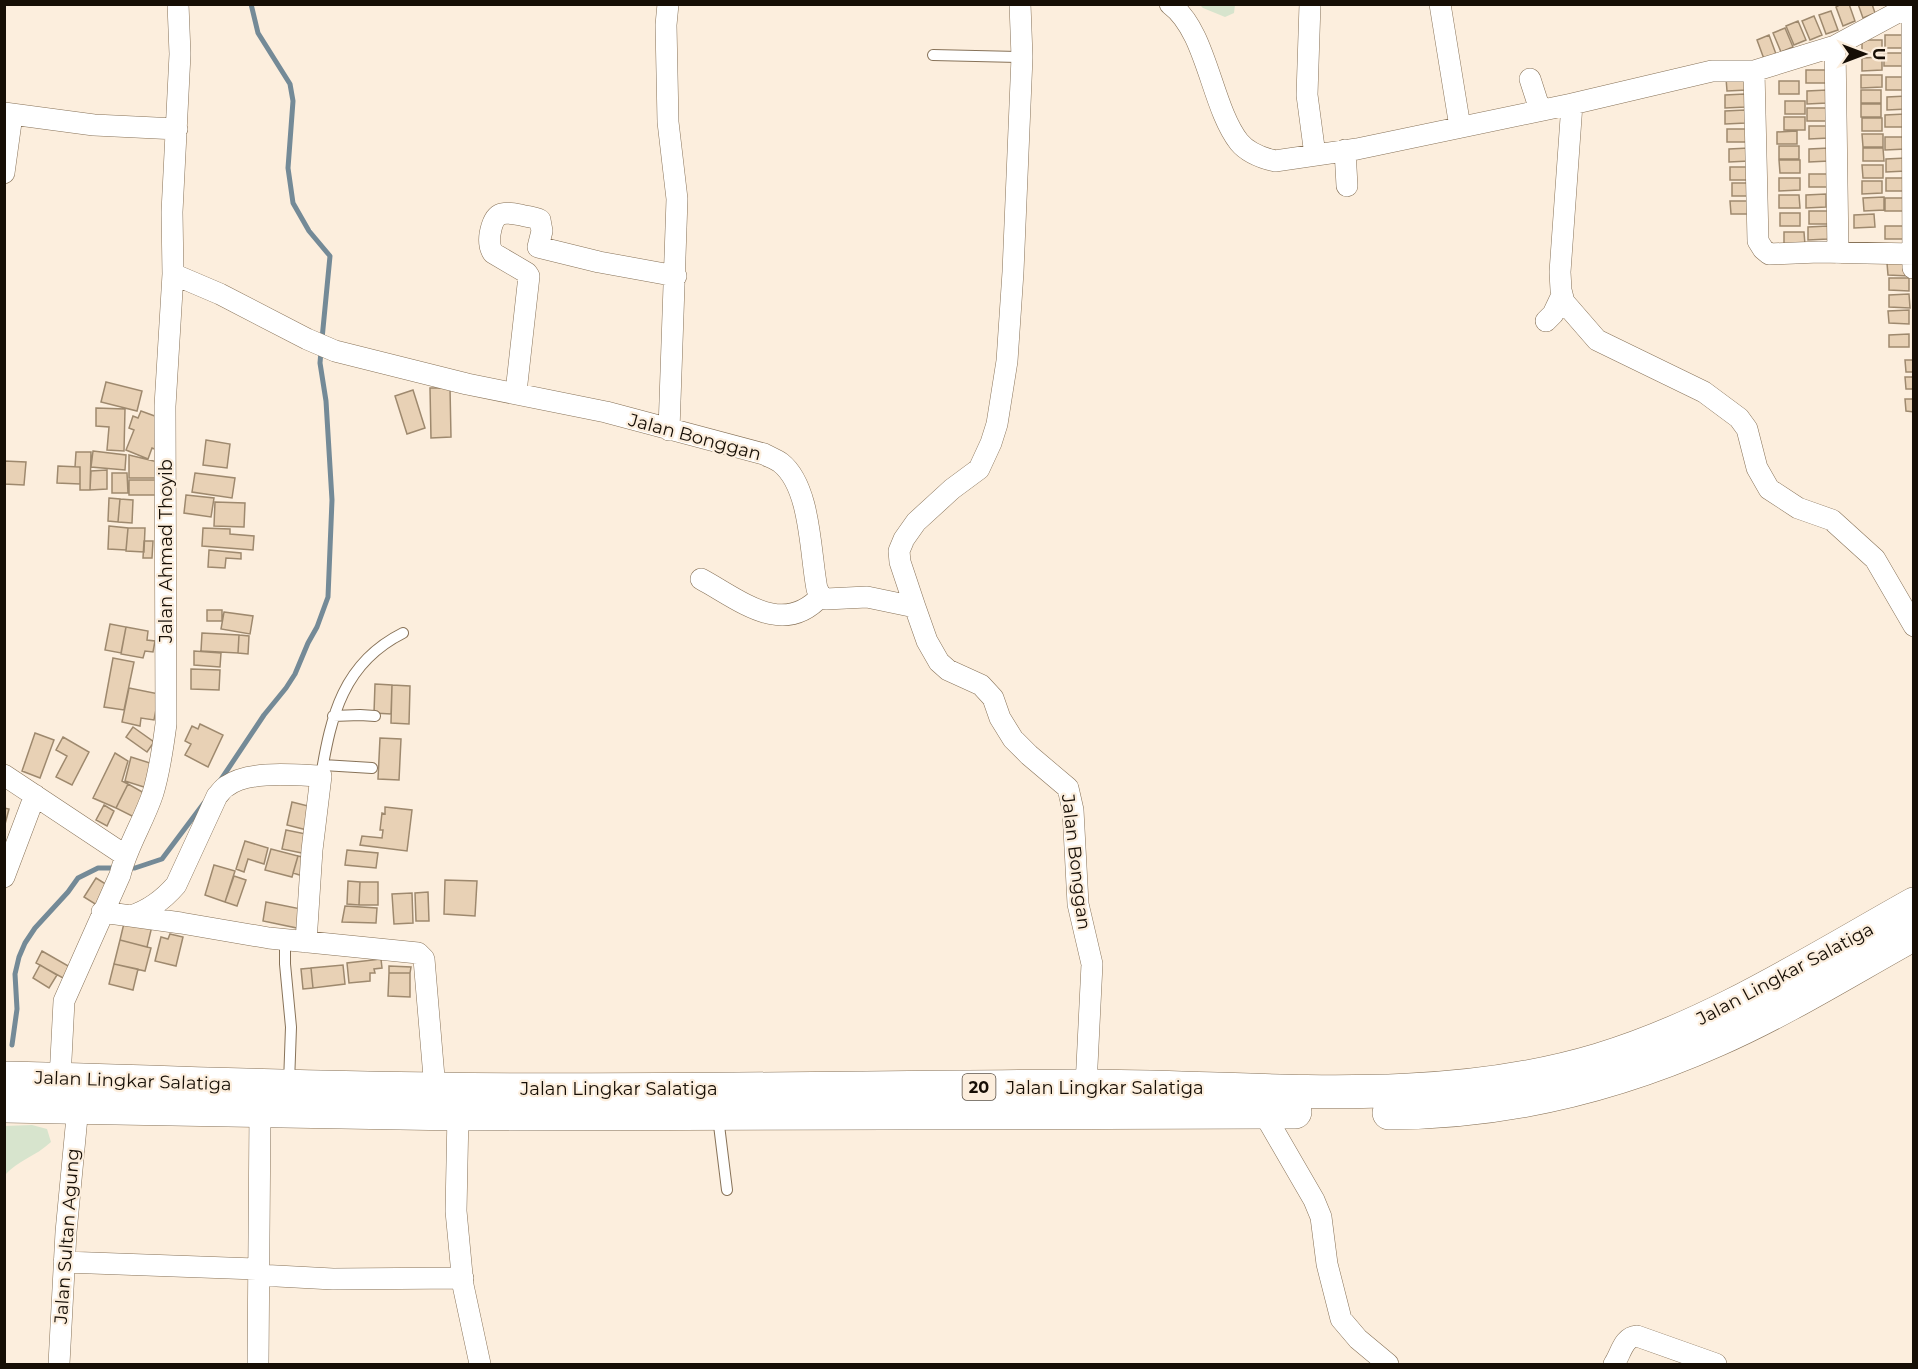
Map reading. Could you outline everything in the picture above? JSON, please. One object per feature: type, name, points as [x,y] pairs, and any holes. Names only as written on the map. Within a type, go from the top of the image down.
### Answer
[{"type":"highway","name":"Jalan Lingkar Salatiga","points":[[4,1077],[73,1089],[260,1111],[458,1114],[718,1113],[1408,1091],[1540,1074],[1599,1060],[1716,1014],[1914,904]]},
{"type":"highway","name":"Jalan Lingkar Salatiga","points":[[4,1106],[73,1089],[288,1086],[435,1089],[1086,1086],[1263,1112],[1444,1112],[1547,1096],[1612,1081],[1726,1036],[1776,1011],[1914,934]]},
{"type":"street","name":"Jalan Ahmad Thoyib","points":[[73,1089],[64,1001],[153,794],[161,764],[166,724],[165,406],[173,274],[172,212],[180,54],[178,4]]},
{"type":"street","points":[[668,4],[666,25],[668,122],[677,199],[669,430]]},
{"type":"street","name":"Jalan Bonggan","points":[[1020,4],[1022,57],[1012,283],[1007,361],[997,424],[992,443],[979,469],[952,489],[916,522],[899,551],[900,562],[927,641],[939,662],[948,670],[981,685],[993,698],[1000,718],[1013,739],[1068,788],[1073,810],[1078,903],[1092,964],[1086,1086]]},
{"type":"street","points":[[1170,4],[1177,9],[1187,24],[1223,111],[1239,142],[1250,152],[1263,159],[1275,161],[1345,150],[1572,104],[1712,71],[1754,71],[1835,46],[1912,5],[1913,259],[1838,253],[1769,254],[1763,249],[1758,241],[1754,71]]},
{"type":"street","points":[[1310,4],[1307,95],[1315,155]]},
{"type":"street","points":[[1440,4],[1460,127]]},
{"type":"street","points":[[1835,46],[1838,253]]},
{"type":"street","points":[[1530,79],[1540,110]]},
{"type":"street","points":[[1572,104],[1560,272],[1564,302],[1597,340],[1704,392],[1739,418],[1748,429],[1757,468],[1769,489],[1798,508],[1832,520],[1875,559],[1914,626]]},
{"type":"street","points":[[4,173],[8,114],[94,125],[177,129]]},
{"type":"street","points":[[1345,150],[1347,186]]},
{"type":"street","points":[[516,392],[529,276],[542,231],[540,220],[505,212],[494,219],[490,248],[529,276]]},
{"type":"street","points":[[538,247],[599,262],[676,276]]},
{"type":"street","name":"Jalan Bonggan","points":[[173,274],[220,294],[335,351],[467,384],[516,392],[606,412],[764,454],[781,463],[791,474],[805,510],[816,589],[820,596]]},
{"type":"street","points":[[1546,321],[1553,314],[1562,295]]},
{"type":"street","points":[[701,579],[766,613],[781,616],[792,616],[803,612],[820,596],[826,599],[867,597],[915,607]]},
{"type":"street","points":[[130,916],[153,906],[166,897],[176,885],[202,824],[217,796],[227,786],[242,779],[322,771],[312,850],[295,941]]},
{"type":"street","points":[[4,775],[35,795],[123,865]]},
{"type":"street","points":[[4,877],[35,795]]},
{"type":"street","points":[[102,912],[295,941],[414,951],[424,959],[435,1089]]},
{"type":"street","name":"Jalan Sultan Agung","points":[[59,1365],[73,1089]]},
{"type":"street","points":[[258,1365],[260,1111]]},
{"type":"street","points":[[1263,1112],[1322,1217],[1327,1264],[1341,1319],[1358,1339],[1388,1365]]},
{"type":"street","points":[[458,1114],[456,1211],[463,1278],[480,1365]]},
{"type":"street","points":[[64,1262],[258,1272],[333,1279],[463,1278]]},
{"type":"street","points":[[1614,1365],[1632,1335],[1716,1365]]},
{"type":"lane","points":[[933,55],[1022,57]]},
{"type":"lane","points":[[372,768],[322,771],[333,716],[343,692],[357,669],[388,640],[403,633]]},
{"type":"lane","points":[[333,716],[375,716]]},
{"type":"lane","points":[[288,1086],[291,1027],[285,964],[295,941]]},
{"type":"lane","points":[[718,1113],[728,1190]]},
{"type":"green space","points":[[1200,5],[1235,5],[1234,13],[1225,17]]},
{"type":"green space","points":[[32,1125],[47,1129],[51,1142],[5,1175],[5,1126]]},
{"type":"building","points":[[1849,4],[1855,21],[1843,26],[1836,7]]},
{"type":"building","points":[[1858,4],[1872,4],[1875,13],[1863,18]]},
{"type":"building","points":[[1831,11],[1838,30],[1826,34],[1819,15]]},
{"type":"building","points":[[1814,16],[1822,35],[1810,40],[1802,21]]},
{"type":"building","points":[[1798,21],[1806,40],[1794,45],[1786,26]]},
{"type":"building","points":[[1785,28],[1793,47],[1781,52],[1773,33]]},
{"type":"building","points":[[1769,35],[1776,54],[1764,59],[1757,40]]},
{"type":"building","points":[[1885,35],[1905,35],[1905,48],[1885,48]]},
{"type":"building","points":[[1862,40],[1882,40],[1882,53],[1862,53]]},
{"type":"building","points":[[1884,53],[1904,53],[1904,66],[1884,66]]},
{"type":"building","points":[[1882,57],[1882,70],[1862,71],[1862,58]]},
{"type":"building","points":[[1806,70],[1826,70],[1826,83],[1806,83]]},
{"type":"building","points":[[1861,75],[1882,75],[1882,87],[1861,88]]},
{"type":"building","points":[[1747,77],[1747,90],[1727,91],[1726,78]]},
{"type":"building","points":[[1886,77],[1906,77],[1906,90],[1886,90]]},
{"type":"building","points":[[1779,81],[1799,81],[1799,94],[1779,94]]},
{"type":"building","points":[[1827,90],[1827,103],[1807,104],[1807,91]]},
{"type":"building","points":[[1861,90],[1881,90],[1881,103],[1861,103]]},
{"type":"building","points":[[1745,94],[1746,107],[1725,108],[1725,95]]},
{"type":"building","points":[[1907,96],[1907,109],[1887,110],[1887,97]]},
{"type":"building","points":[[1785,101],[1805,101],[1805,114],[1785,114]]},
{"type":"building","points":[[1861,104],[1881,104],[1881,117],[1861,117]]},
{"type":"building","points":[[1807,108],[1827,108],[1828,121],[1807,121]]},
{"type":"building","points":[[1745,110],[1746,123],[1725,124],[1725,111]]},
{"type":"building","points":[[1905,114],[1906,127],[1885,127],[1885,115]]},
{"type":"building","points":[[1784,117],[1805,117],[1805,130],[1784,130]]},
{"type":"building","points":[[1862,118],[1882,118],[1882,131],[1862,131]]},
{"type":"building","points":[[1809,126],[1829,126],[1829,138],[1809,139]]},
{"type":"building","points":[[1727,129],[1747,129],[1747,142],[1727,142]]},
{"type":"building","points":[[1797,131],[1797,144],[1777,144],[1777,132]]},
{"type":"building","points":[[1862,134],[1883,134],[1883,147],[1863,147]]},
{"type":"building","points":[[1885,137],[1905,137],[1906,149],[1885,150]]},
{"type":"building","points":[[1779,146],[1799,146],[1799,159],[1779,159]]},
{"type":"building","points":[[1749,148],[1749,161],[1729,162],[1729,149]]},
{"type":"building","points":[[1829,148],[1829,161],[1809,162],[1809,149]]},
{"type":"building","points":[[1863,148],[1883,148],[1884,161],[1863,161]]},
{"type":"building","points":[[1906,158],[1906,171],[1886,172],[1886,159]]},
{"type":"building","points":[[1779,160],[1800,160],[1800,173],[1780,173]]},
{"type":"building","points":[[1862,165],[1883,165],[1883,178],[1863,178]]},
{"type":"building","points":[[1730,167],[1750,167],[1750,180],[1730,180]]},
{"type":"building","points":[[1809,174],[1829,174],[1829,187],[1809,187]]},
{"type":"building","points":[[1779,178],[1800,178],[1800,190],[1779,191]]},
{"type":"building","points":[[1886,178],[1906,178],[1906,191],[1886,191]]},
{"type":"building","points":[[1862,181],[1882,181],[1882,193],[1862,194]]},
{"type":"building","points":[[1732,183],[1753,183],[1753,196],[1732,196]]},
{"type":"building","points":[[1826,194],[1826,207],[1806,208],[1806,195]]},
{"type":"building","points":[[1779,195],[1799,195],[1800,208],[1779,208]]},
{"type":"building","points":[[1884,197],[1884,210],[1864,211],[1863,198]]},
{"type":"building","points":[[1885,198],[1905,198],[1906,211],[1885,211]]},
{"type":"building","points":[[1730,201],[1751,201],[1751,214],[1731,214]]},
{"type":"building","points":[[1809,211],[1830,211],[1830,224],[1809,224]]},
{"type":"building","points":[[1780,213],[1800,213],[1800,226],[1780,226]]},
{"type":"building","points":[[1874,214],[1875,227],[1854,228],[1854,215]]},
{"type":"building","points":[[1828,226],[1828,239],[1808,240],[1808,227]]},
{"type":"building","points":[[1885,226],[1905,226],[1906,239],[1885,239]]},
{"type":"building","points":[[1784,232],[1804,232],[1805,245],[1784,245]]},
{"type":"building","points":[[1887,263],[1908,263],[1909,276],[1888,275]]},
{"type":"building","points":[[1889,278],[1909,278],[1909,291],[1889,290]]},
{"type":"building","points":[[1909,294],[1910,308],[1889,307],[1889,295]]},
{"type":"building","points":[[1909,310],[1909,324],[1889,323],[1888,311]]},
{"type":"building","points":[[1909,334],[1909,347],[1889,347],[1889,335]]},
{"type":"building","points":[[1905,360],[1914,360],[1914,372],[1906,372]]},
{"type":"building","points":[[1905,377],[1914,377],[1914,389],[1906,389]]},
{"type":"building","points":[[106,382],[142,391],[137,411],[101,402]]},
{"type":"building","points":[[430,388],[450,388],[451,437],[431,438]]},
{"type":"building","points":[[413,390],[425,428],[407,434],[395,396]]},
{"type":"building","points":[[1905,399],[1914,399],[1914,412],[1906,411]]},
{"type":"building","points":[[96,408],[125,409],[124,451],[107,450],[109,427],[96,426]]},
{"type":"building","points":[[141,411],[163,419],[157,450],[152,448],[148,459],[126,450],[134,430],[129,428],[133,416],[138,418]]},
{"type":"building","points":[[206,440],[230,444],[227,468],[203,465]]},
{"type":"building","points":[[93,451],[126,455],[125,470],[91,467]]},
{"type":"building","points":[[76,452],[91,452],[90,490],[80,490],[80,467],[75,467]]},
{"type":"building","points":[[129,455],[158,462],[157,478],[129,478]]},
{"type":"building","points":[[4,461],[26,462],[24,485],[4,484]]},
{"type":"building","points":[[58,466],[80,467],[80,484],[57,483]]},
{"type":"building","points":[[107,470],[107,489],[90,490],[91,471]]},
{"type":"building","points":[[112,473],[127,473],[128,493],[112,493]]},
{"type":"building","points":[[195,473],[235,478],[232,498],[192,492]]},
{"type":"building","points":[[129,480],[163,480],[163,495],[129,495]]},
{"type":"building","points":[[186,495],[214,498],[211,517],[184,513]]},
{"type":"building","points":[[109,498],[120,499],[118,522],[108,521]]},
{"type":"building","points":[[120,499],[133,500],[132,523],[118,522]]},
{"type":"building","points":[[215,502],[245,503],[244,527],[214,526]]},
{"type":"building","points":[[109,526],[128,528],[126,550],[108,549]]},
{"type":"building","points":[[128,528],[145,528],[144,552],[126,551]]},
{"type":"building","points":[[203,528],[230,529],[230,534],[254,536],[253,550],[202,546]]},
{"type":"building","points":[[144,541],[153,541],[152,558],[143,558]]},
{"type":"building","points":[[209,550],[241,553],[241,559],[226,558],[225,568],[208,567]]},
{"type":"building","points":[[207,610],[222,610],[222,621],[207,621]]},
{"type":"building","points":[[224,612],[253,616],[250,634],[221,629]]},
{"type":"building","points":[[110,624],[126,627],[121,653],[105,650]]},
{"type":"building","points":[[126,627],[148,631],[147,640],[155,641],[153,652],[145,651],[143,658],[121,654]]},
{"type":"building","points":[[202,633],[239,635],[238,653],[201,651]]},
{"type":"building","points":[[239,635],[249,636],[248,654],[238,653]]},
{"type":"building","points":[[194,651],[221,653],[220,667],[194,665]]},
{"type":"building","points":[[113,658],[134,662],[124,710],[104,707]]},
{"type":"building","points":[[191,669],[220,670],[219,690],[191,689]]},
{"type":"building","points":[[375,684],[392,685],[391,714],[374,713]]},
{"type":"building","points":[[392,685],[410,686],[409,724],[391,723]]},
{"type":"building","points":[[129,688],[159,694],[154,720],[141,718],[140,726],[122,722]]},
{"type":"building","points":[[200,724],[223,735],[208,767],[185,755],[191,744],[185,741],[192,726],[198,729]]},
{"type":"building","points":[[133,727],[154,742],[147,752],[126,737]]},
{"type":"building","points":[[35,733],[54,740],[40,778],[22,771]]},
{"type":"building","points":[[63,737],[89,752],[72,785],[56,777],[67,756],[56,750]]},
{"type":"building","points":[[380,738],[401,739],[399,780],[378,779]]},
{"type":"building","points":[[115,753],[128,761],[122,781],[128,784],[116,808],[93,798]]},
{"type":"building","points":[[131,757],[153,764],[147,788],[125,781]]},
{"type":"building","points":[[128,784],[146,794],[134,817],[116,808]]},
{"type":"building","points":[[292,802],[316,808],[311,831],[287,825]]},
{"type":"building","points":[[104,805],[114,811],[107,826],[96,820]]},
{"type":"building","points":[[385,807],[412,810],[407,851],[360,845],[362,836],[382,838],[383,830],[380,830]]},
{"type":"building","points":[[4,808],[9,809],[4,828]]},
{"type":"building","points":[[286,830],[311,835],[307,854],[282,849]]},
{"type":"building","points":[[245,841],[268,848],[264,864],[248,859],[244,872],[236,869]]},
{"type":"building","points":[[271,849],[298,856],[292,877],[265,870]]},
{"type":"building","points":[[347,850],[378,853],[376,868],[345,865]]},
{"type":"building","points":[[298,856],[311,859],[306,877],[293,873]]},
{"type":"building","points":[[214,865],[235,871],[225,902],[205,895]]},
{"type":"building","points":[[234,876],[246,880],[237,906],[225,902]]},
{"type":"building","points":[[96,878],[112,888],[100,907],[84,897]]},
{"type":"building","points":[[445,880],[477,881],[475,916],[444,914]]},
{"type":"building","points":[[348,881],[360,882],[359,905],[347,904]]},
{"type":"building","points":[[360,882],[378,882],[378,905],[359,905]]},
{"type":"building","points":[[428,892],[429,921],[416,921],[415,893]]},
{"type":"building","points":[[412,893],[413,923],[394,924],[392,894]]},
{"type":"building","points":[[266,902],[301,909],[297,928],[263,921]]},
{"type":"building","points":[[345,906],[377,908],[376,923],[342,922]]},
{"type":"building","points":[[125,919],[152,926],[147,947],[120,940]]},
{"type":"building","points":[[170,934],[183,937],[176,966],[155,961],[161,937],[168,939]]},
{"type":"building","points":[[120,940],[151,948],[145,971],[114,964]]},
{"type":"building","points":[[42,951],[70,967],[63,978],[36,963]]},
{"type":"building","points":[[381,959],[382,968],[374,969],[375,973],[370,973],[370,981],[349,983],[347,963]]},
{"type":"building","points":[[114,964],[138,969],[133,990],[109,984]]},
{"type":"building","points":[[40,965],[57,975],[49,988],[33,978]]},
{"type":"building","points":[[343,965],[345,984],[313,988],[311,968]]},
{"type":"building","points":[[389,966],[411,967],[410,973],[389,973]]},
{"type":"building","points":[[311,968],[313,988],[303,989],[301,969]]},
{"type":"building","points":[[389,973],[410,973],[410,997],[388,996]]},
{"type":"waterway","points":[[251,4],[258,33],[290,84],[293,101],[288,168],[293,203],[309,231],[330,256],[322,339]]},
{"type":"waterway","points":[[220,781],[264,715],[295,674],[328,597],[332,500],[326,401],[320,363],[321,351]]},
{"type":"waterway","points":[[126,868],[135,868],[162,859],[204,803]]},
{"type":"waterway","points":[[12,1045],[17,1009],[15,974],[25,943],[78,878],[98,868],[116,868]]}]
